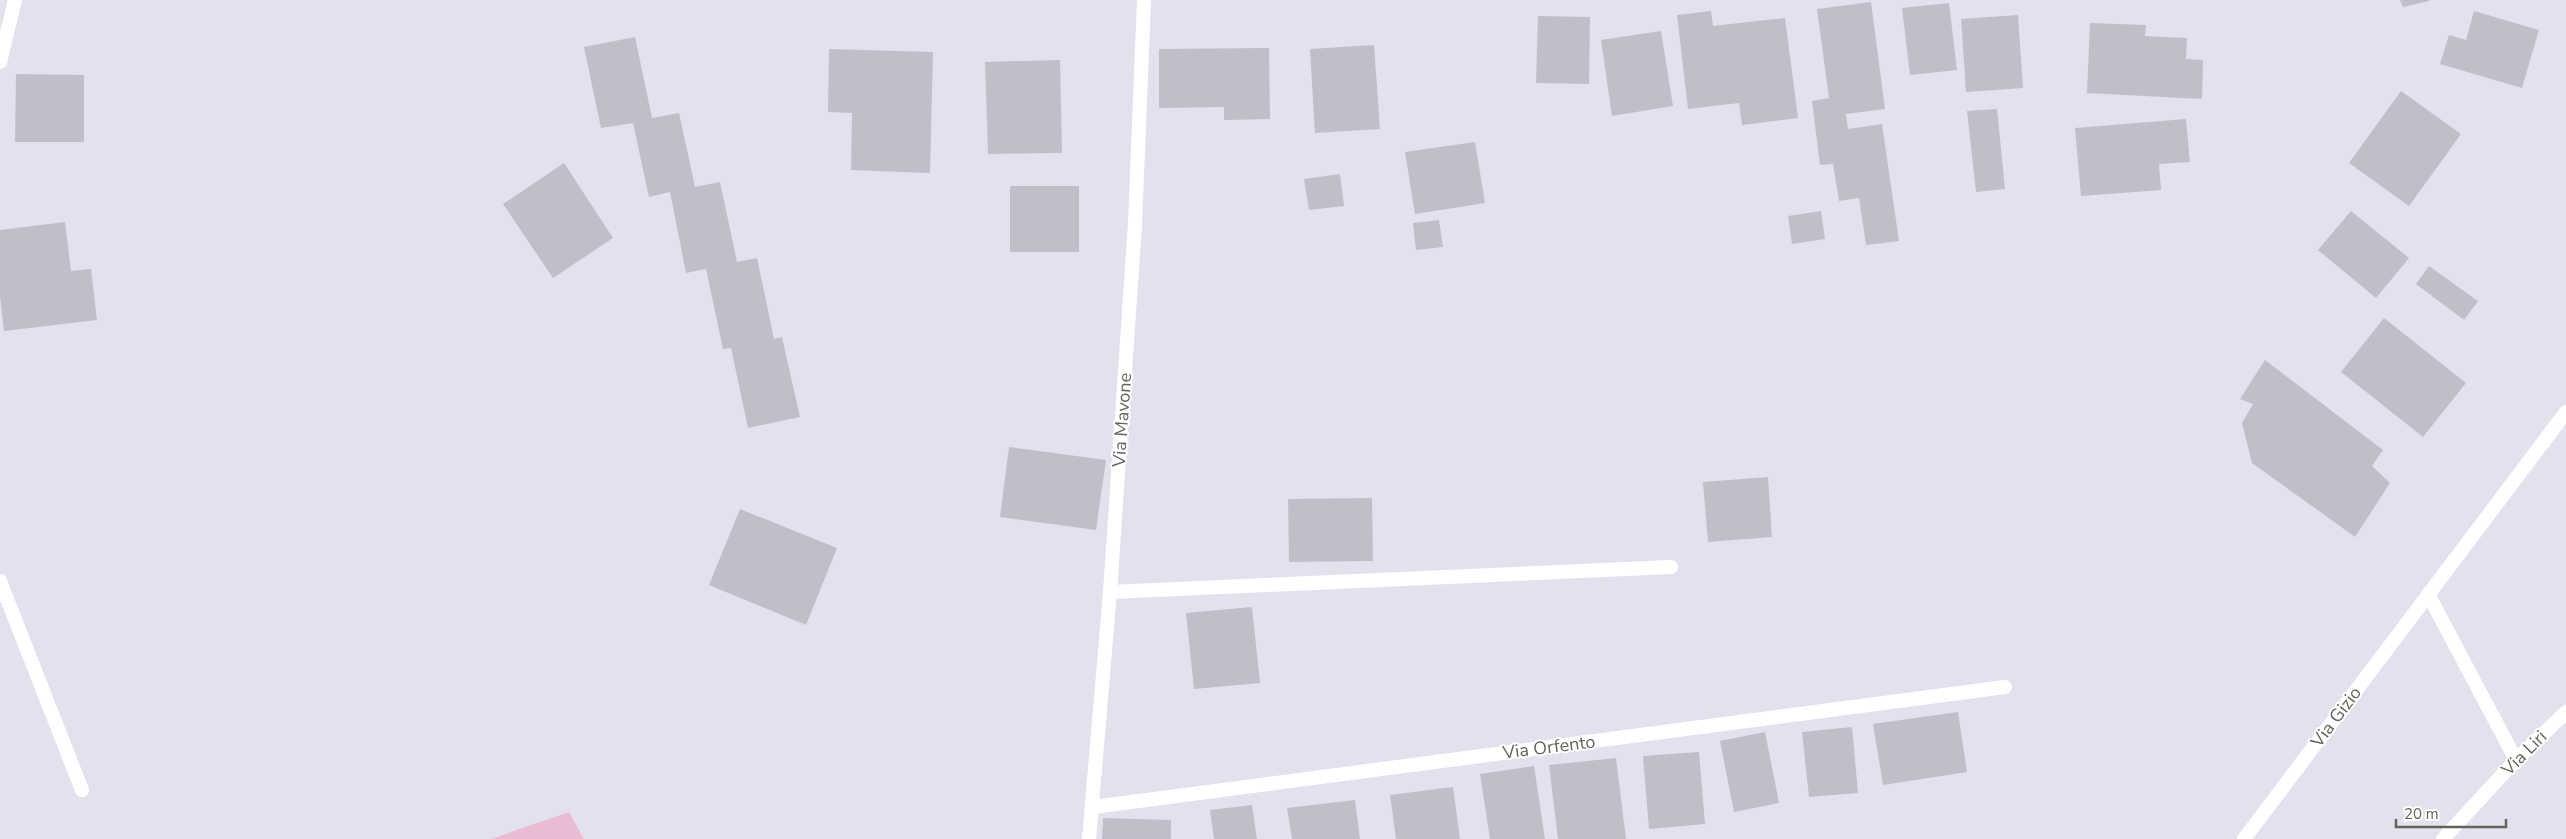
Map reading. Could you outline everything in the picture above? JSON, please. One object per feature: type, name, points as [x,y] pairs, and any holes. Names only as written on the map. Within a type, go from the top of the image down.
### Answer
[{"type":"street","points":[[0,62],[15,0]]},
{"type":"street","name":"Via Mavone","points":[[1089,839],[1110,592],[1135,224],[1144,0]]},
{"type":"street","name":"Via Gizio","points":[[2244,839],[2566,412]]},
{"type":"street","points":[[1110,592],[1671,567]]},
{"type":"street","points":[[0,581],[82,790]]},
{"type":"street","points":[[2428,594],[2516,760]]},
{"type":"street","name":"Via Orfento","points":[[1093,807],[2005,687]]},
{"type":"street","name":"Via Liri","points":[[2443,839],[2516,760],[2566,712]]},
{"type":"shaded area","points":[[569,812],[584,839],[491,839]]},
{"type":"building","points":[[2400,0],[2429,0],[2429,1],[2403,7]]},
{"type":"building","points":[[1871,2],[1885,109],[1846,114],[1848,129],[1882,124],[1899,241],[1866,245],[1859,198],[1839,201],[1833,164],[1820,165],[1812,101],[1829,98],[1817,9]]},
{"type":"building","points":[[1949,3],[1957,70],[1910,75],[1902,8]]},
{"type":"building","points":[[1711,11],[1713,26],[1785,18],[1798,118],[1742,125],[1739,103],[1688,109],[1677,15]]},
{"type":"building","points":[[2474,11],[2539,30],[2522,88],[2440,64],[2449,35],[2466,40]]},
{"type":"building","points":[[2018,15],[2023,88],[1966,92],[1961,19]]},
{"type":"building","points":[[1538,16],[1590,17],[1589,84],[1536,83]]},
{"type":"building","points":[[2090,23],[2146,25],[2145,36],[2187,38],[2186,59],[2203,60],[2202,99],[2087,93]]},
{"type":"building","points":[[1661,31],[1673,106],[1612,116],[1601,40]]},
{"type":"building","points":[[635,37],[652,118],[679,113],[695,187],[720,182],[737,262],[757,258],[774,339],[782,337],[800,417],[748,428],[731,348],[723,349],[706,269],[686,273],[670,192],[649,197],[633,123],[601,128],[584,47]]},
{"type":"building","points":[[1374,45],[1380,129],[1315,133],[1310,49]]},
{"type":"building","points":[[1269,48],[1270,119],[1224,120],[1224,107],[1159,108],[1159,49]]},
{"type":"building","points":[[829,49],[933,52],[930,173],[851,170],[852,113],[828,112]]},
{"type":"building","points":[[1060,60],[1062,153],[988,154],[985,62]]},
{"type":"building","points":[[16,74],[84,75],[84,142],[15,142]]},
{"type":"building","points":[[2401,91],[2461,134],[2409,206],[2349,163]]},
{"type":"building","points":[[1997,109],[2005,189],[1976,192],[1967,111]]},
{"type":"building","points":[[2186,119],[2190,162],[2159,164],[2161,190],[2081,196],[2075,128]]},
{"type":"building","points":[[1475,142],[1485,203],[1415,214],[1405,152]]},
{"type":"building","points":[[564,163],[613,238],[553,278],[503,204]]},
{"type":"building","points":[[1340,174],[1344,206],[1309,210],[1304,179]]},
{"type":"building","points":[[1010,186],[1079,186],[1079,252],[1010,252]]},
{"type":"building","points":[[1821,211],[1825,239],[1792,244],[1788,216]]},
{"type":"building","points":[[2351,211],[2409,258],[2376,298],[2318,250]]},
{"type":"building","points":[[1439,220],[1443,247],[1416,250],[1413,223]]},
{"type":"building","points":[[65,222],[71,271],[91,269],[97,320],[4,331],[0,296],[0,230]]},
{"type":"building","points":[[2429,266],[2478,301],[2464,320],[2416,284]]},
{"type":"building","points":[[2384,318],[2466,383],[2423,437],[2341,372]]},
{"type":"building","points":[[2265,360],[2383,450],[2372,466],[2390,483],[2355,537],[2252,463],[2242,423],[2253,404],[2240,399]]},
{"type":"building","points":[[1009,447],[1106,460],[1096,530],[1000,517]]},
{"type":"building","points":[[1768,477],[1772,537],[1708,542],[1703,482]]},
{"type":"building","points":[[1372,498],[1373,561],[1289,562],[1288,499]]},
{"type":"building","points":[[740,509],[837,548],[806,625],[709,585]]},
{"type":"building","points":[[1252,607],[1260,683],[1194,689],[1186,613]]},
{"type":"building","points":[[1958,712],[1967,772],[1883,785],[1873,724]]},
{"type":"building","points":[[1852,727],[1858,793],[1809,797],[1802,732]]},
{"type":"building","points":[[1765,732],[1779,803],[1734,812],[1720,741]]},
{"type":"building","points":[[1699,752],[1705,824],[1649,829],[1643,756]]},
{"type":"building","points":[[1616,758],[1626,839],[1558,839],[1549,765]]},
{"type":"building","points":[[1534,766],[1545,839],[1490,839],[1480,774]]},
{"type":"building","points":[[1453,787],[1460,839],[1396,839],[1390,795]]},
{"type":"building","points":[[1355,800],[1360,839],[1292,839],[1287,808]]},
{"type":"building","points":[[1252,805],[1257,839],[1214,839],[1210,810]]},
{"type":"building","points":[[1103,818],[1171,820],[1171,839],[1102,839]]}]
